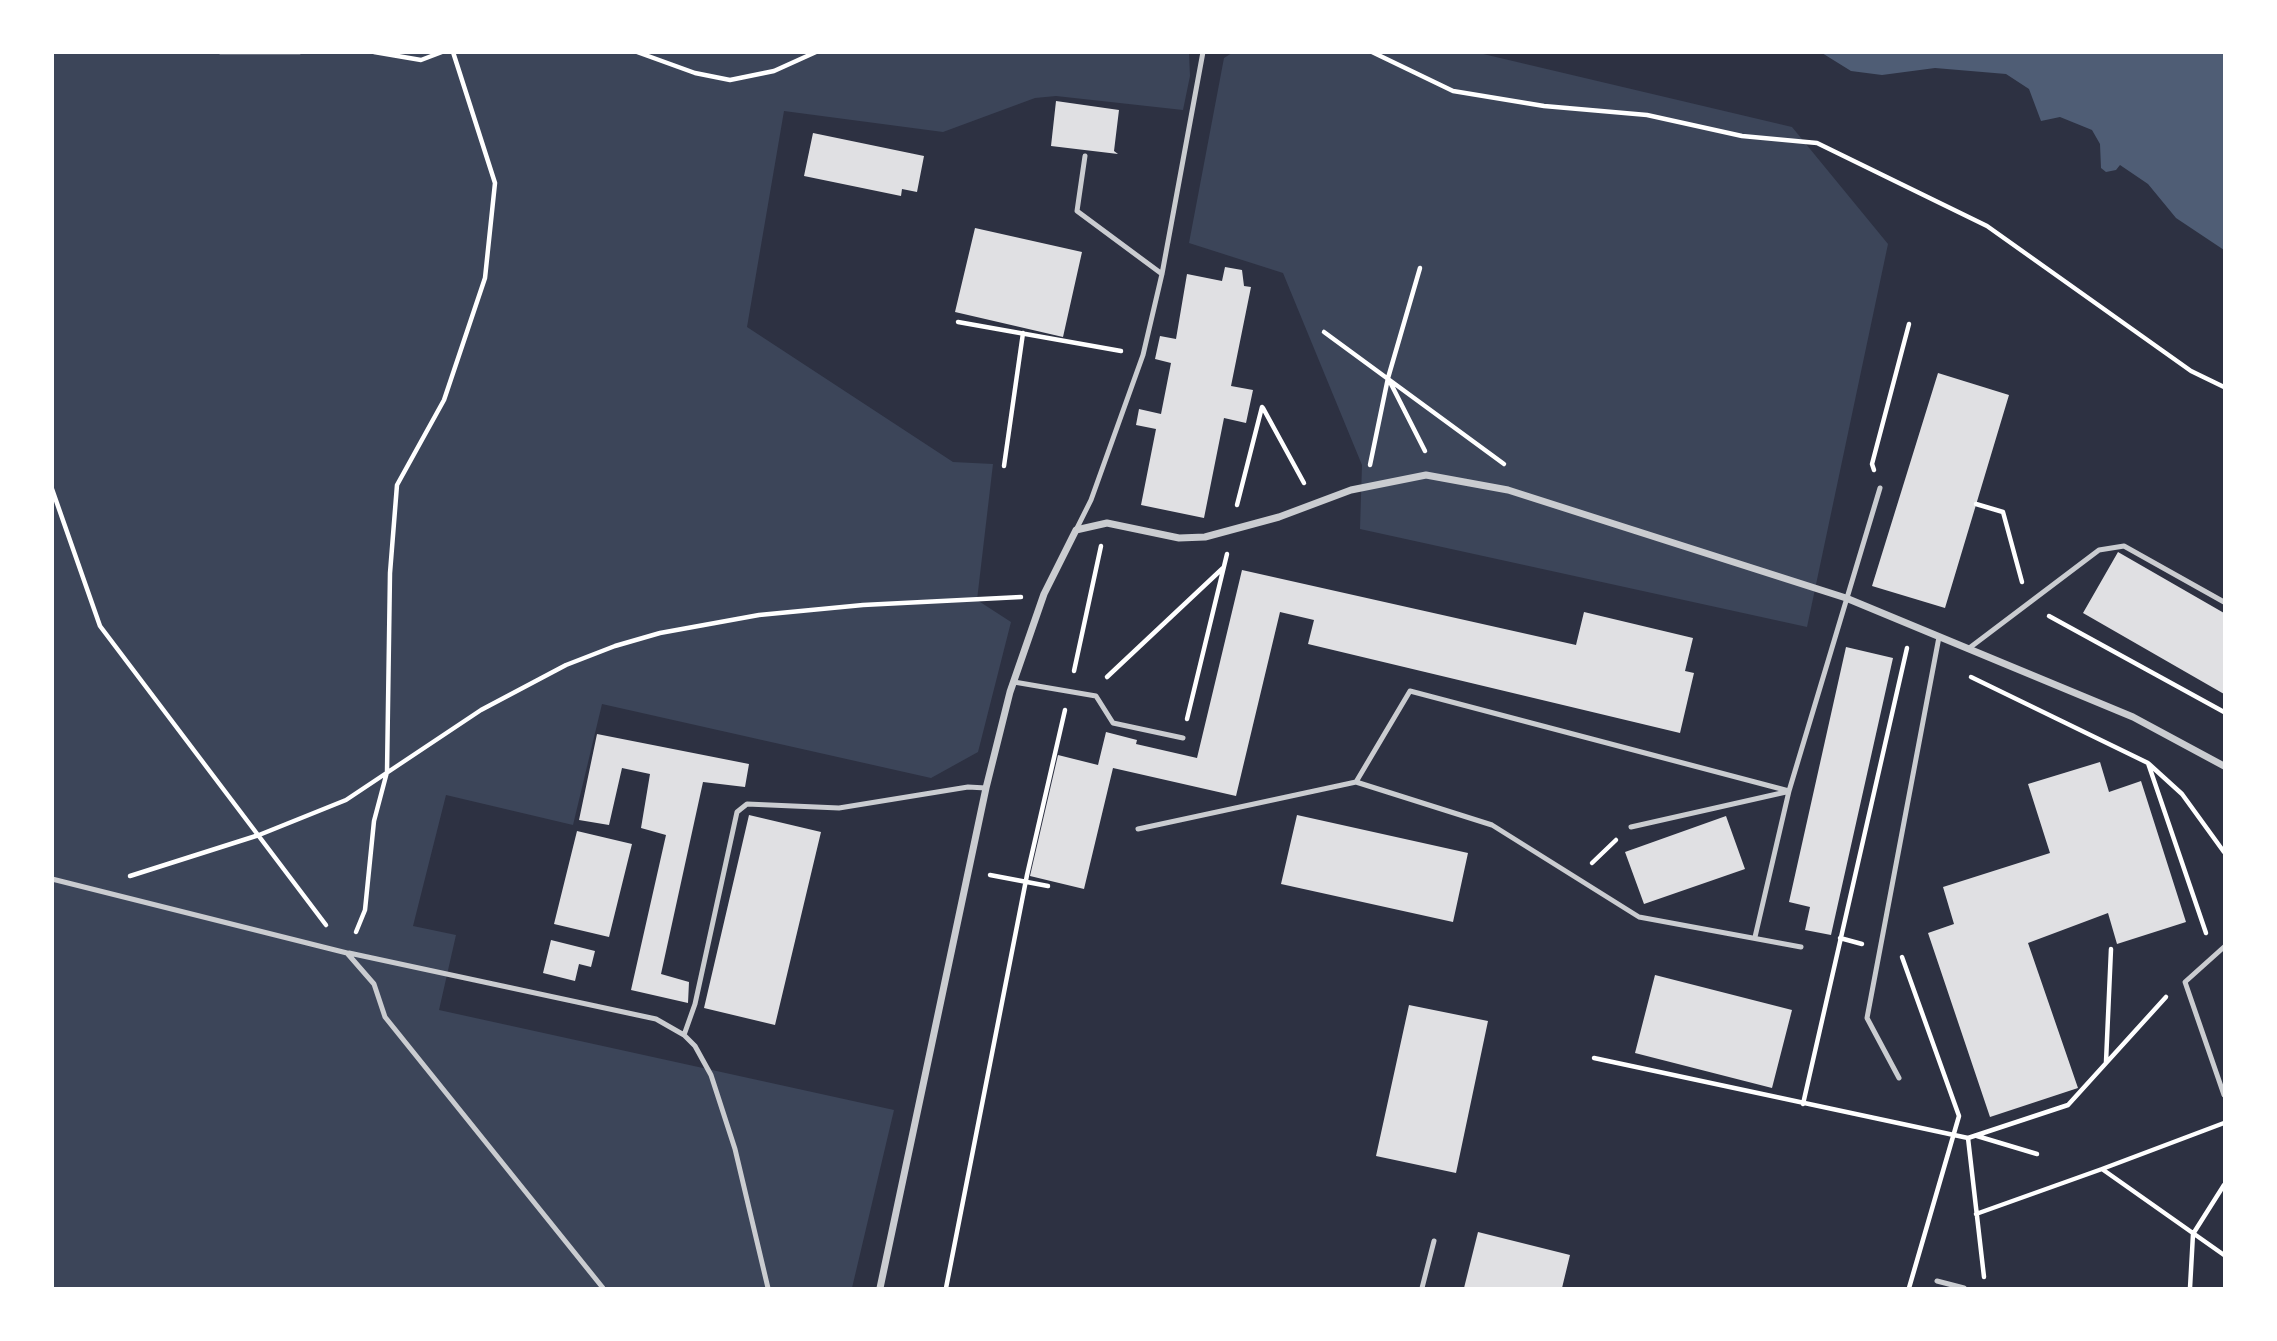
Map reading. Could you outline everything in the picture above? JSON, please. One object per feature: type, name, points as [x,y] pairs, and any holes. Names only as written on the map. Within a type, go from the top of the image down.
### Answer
[{"type":"street","points":[[880,1289],[986,788],[1013,682],[1044,594],[1076,530],[1107,523],[1179,538],[1232,532],[1351,490],[1426,475],[1508,490],[1846,598],[2133,717],[2224,766]]},
{"type":"lane","points":[[1076,530],[1091,500],[1143,355],[1162,274],[1203,52]]},
{"type":"lane","points":[[1085,156],[1077,211],[1162,274]]},
{"type":"lane","points":[[1755,937],[1789,791],[1880,488]]},
{"type":"lane","points":[[1968,649],[2099,550],[2124,546],[2224,602]]},
{"type":"lane","points":[[1899,1078],[1867,1018],[1939,637]]},
{"type":"lane","points":[[1013,682],[1096,696],[1114,723],[1183,738]]},
{"type":"lane","points":[[1356,782],[1410,691],[1789,791]]},
{"type":"lane","points":[[1138,829],[1356,782],[1492,825],[1639,917],[1801,947]]},
{"type":"lane","points":[[684,1035],[695,1004],[737,812],[747,804],[839,808],[968,787],[986,788]]},
{"type":"lane","points":[[1632,827],[1789,791]]},
{"type":"lane","points":[[52,878],[347,953],[656,1020],[684,1035],[695,1046],[711,1075],[735,1149],[768,1289]]},
{"type":"lane","points":[[2224,947],[2185,982],[2224,1095]]},
{"type":"lane","points":[[347,953],[374,984],[385,1017],[603,1289]]},
{"type":"lane","points":[[1422,1289],[1434,1241]]},
{"type":"lane","points":[[1937,1281],[1964,1289]]},
{"type":"path","points":[[220,52],[300,52]]},
{"type":"path","points":[[374,52],[421,60],[442,52]]},
{"type":"path","points":[[347,953],[365,910],[374,821],[387,772],[390,573],[397,485],[444,401],[485,278],[495,183],[455,66],[453,52]]},
{"type":"path","points":[[637,52],[695,73],[730,80],[774,71],[816,52]]},
{"type":"path","points":[[1372,52],[1453,91],[1544,106],[1647,115],[1742,136],[1817,143],[1987,226],[2191,371],[2224,387]]},
{"type":"path","points":[[1369,469],[1388,378],[1420,268]]},
{"type":"path","points":[[958,321],[1143,355]]},
{"type":"path","points":[[1880,488],[1872,464],[1909,324]]},
{"type":"path","points":[[1324,332],[1505,465]]},
{"type":"path","points":[[1004,466],[1023,333]]},
{"type":"path","points":[[1388,378],[1425,451]]},
{"type":"path","points":[[1183,738],[1262,407],[1308,490]]},
{"type":"path","points":[[52,489],[100,626],[347,953]]},
{"type":"path","points":[[1976,504],[2003,512],[2028,605],[2224,712]]},
{"type":"path","points":[[946,1289],[1026,881],[1107,523]]},
{"type":"path","points":[[1096,696],[1100,684],[1223,568]]},
{"type":"path","points":[[96,888],[259,835],[346,800],[481,710],[566,665],[660,633],[772,614],[863,605],[1044,594]]},
{"type":"path","points":[[1802,1104],[1912,626]]},
{"type":"path","points":[[1907,646],[1936,657],[1985,685],[2148,764],[2182,794],[2224,852]]},
{"type":"path","points":[[2148,764],[2214,957]]},
{"type":"path","points":[[1575,877],[1632,827]]},
{"type":"path","points":[[968,872],[1048,886]]},
{"type":"path","points":[[1840,938],[1900,954],[1959,1116],[1909,1289]]},
{"type":"path","points":[[2106,1063],[2111,949]]},
{"type":"path","points":[[1594,1058],[1968,1138],[2068,1105],[2167,995],[2185,982]]},
{"type":"path","points":[[1976,1214],[2224,1123]]},
{"type":"path","points":[[1976,1136],[2037,1154]]},
{"type":"path","points":[[1968,1138],[1986,1289]]},
{"type":"path","points":[[2102,1169],[2224,1255]]},
{"type":"path","points":[[2190,1289],[2193,1234],[2224,1185]]},
{"type":"shaded area","points":[[52,53],[1189,53],[1190,76],[1183,110],[1056,96],[1035,98],[943,132],[784,111],[747,327],[953,462],[993,464],[977,600],[1011,622],[978,752],[931,778],[602,704],[573,825],[446,795],[413,926],[456,935],[439,1010],[894,1110],[852,1288],[53,1288]]},
{"type":"shaded area","points":[[1232,53],[1479,53],[1792,127],[1888,244],[1807,627],[1360,529],[1362,465],[1283,273],[1189,243],[1224,58]]},
{"type":"shaded area","points":[[1822,53],[2224,53],[2224,250],[2176,218],[2148,184],[2120,165],[2116,170],[2106,172],[2101,168],[2100,144],[2092,130],[2060,117],[2041,121],[2029,89],[2006,74],[1935,68],[1882,75],[1851,71]]},
{"type":"building","points":[[1056,101],[1119,110],[1114,151],[1118,154],[1051,146]]},
{"type":"building","points":[[813,133],[924,156],[917,192],[902,189],[901,196],[804,176]]},
{"type":"building","points":[[975,228],[1082,252],[1063,337],[955,312]]},
{"type":"building","points":[[1225,267],[1242,270],[1244,286],[1251,287],[1231,386],[1253,390],[1246,423],[1224,418],[1204,518],[1141,505],[1156,429],[1136,425],[1139,409],[1161,414],[1171,363],[1155,359],[1160,336],[1176,339],[1187,274],[1222,281]]},
{"type":"building","points":[[1938,373],[2009,395],[1945,608],[1872,586]]},
{"type":"building","points":[[2118,552],[2224,613],[2224,694],[2083,613]]},
{"type":"building","points":[[1242,570],[1576,645],[1584,612],[1693,638],[1685,671],[1694,673],[1680,733],[1308,644],[1314,620],[1280,612],[1236,796],[1113,768],[1084,889],[1030,876],[1058,755],[1098,765],[1106,732],[1137,740],[1136,744],[1197,758]]},
{"type":"building","points":[[1846,647],[1893,658],[1831,935],[1805,930],[1810,907],[1789,902]]},
{"type":"building","points":[[597,734],[749,764],[745,787],[703,782],[661,974],[689,982],[688,1003],[631,990],[666,835],[641,828],[650,774],[622,768],[609,825],[579,820]]},
{"type":"building","points":[[2100,762],[2109,792],[2141,781],[2186,922],[2117,944],[2108,913],[2028,943],[2078,1088],[1990,1117],[1928,933],[1954,924],[1943,887],[2050,853],[2028,784]]},
{"type":"building","points":[[749,815],[821,832],[775,1025],[704,1008]]},
{"type":"building","points":[[1297,815],[1468,853],[1453,922],[1281,884]]},
{"type":"building","points":[[1726,816],[1745,869],[1644,904],[1625,852]]},
{"type":"building","points":[[577,831],[632,844],[609,937],[554,924]]},
{"type":"building","points":[[551,940],[595,951],[591,967],[579,964],[575,981],[543,973]]},
{"type":"building","points":[[1655,975],[1792,1010],[1772,1088],[1635,1053]]},
{"type":"building","points":[[1409,1005],[1488,1021],[1456,1173],[1376,1156]]},
{"type":"building","points":[[1478,1232],[1570,1255],[1562,1288],[1464,1288]]}]
